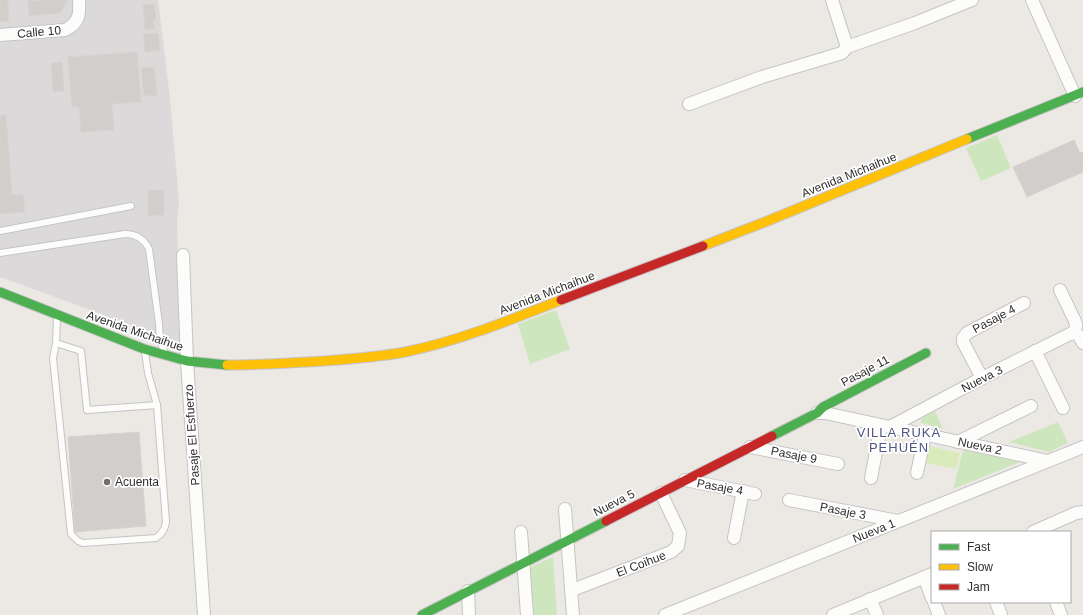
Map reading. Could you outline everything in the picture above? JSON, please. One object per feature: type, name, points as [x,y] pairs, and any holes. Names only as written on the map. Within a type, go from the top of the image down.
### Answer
[{"type":"street","name":"Calle 10","points":[[0,35],[65,30],[70,28],[74,24],[79,14],[79,0]]},
{"type":"street","points":[[832,0],[847,47]]},
{"type":"street","points":[[689,104],[762,77],[842,53],[847,47],[915,23],[972,0]]},
{"type":"street","points":[[1032,0],[1079,94]]},
{"type":"street","name":"Avenida Michaihue","points":[[0,292],[144,349],[187,361],[227,365],[268,365],[367,358],[411,351],[461,338],[765,222],[1079,94]]},
{"type":"street","name":"Pasaje El Esfuerzo","points":[[183,255],[187,361],[204,615]]},
{"type":"street","points":[[1060,290],[1075,321],[1076,333],[1083,344]]},
{"type":"street","name":"Pasaje 4","points":[[982,378],[963,342],[965,334],[1024,303]]},
{"type":"street","name":"Nueva 3","points":[[886,426],[1035,351],[1070,334],[1076,333]]},
{"type":"street","points":[[1035,351],[1063,408]]},
{"type":"street","name":"Pasaje 11","points":[[817,413],[823,407],[926,353]]},
{"type":"street","points":[[958,442],[1031,406]]},
{"type":"street","name":"Nueva 2","points":[[817,413],[886,426],[1048,461]]},
{"type":"street","name":"Nueva 5","points":[[422,615],[817,413]]},
{"type":"street","points":[[871,478],[886,426]]},
{"type":"street","points":[[917,473],[925,435]]},
{"type":"street","name":"Pasaje 9","points":[[750,447],[838,464]]},
{"type":"street","name":"Nueva 1","points":[[664,615],[1083,447]]},
{"type":"street","name":"Pasaje 4","points":[[685,480],[755,494]]},
{"type":"street","points":[[734,538],[743,491]]},
{"type":"street","name":"El Coihue","points":[[571,589],[575,589],[671,552],[678,546],[680,532],[661,493]]},
{"type":"street","name":"Pasaje 3","points":[[789,500],[898,521]]},
{"type":"street","points":[[565,509],[573,615]]},
{"type":"street","points":[[1035,531],[1076,513],[1083,512]]},
{"type":"street","points":[[521,532],[527,615]]},
{"type":"street","points":[[833,615],[928,576],[931,592]]},
{"type":"street","points":[[468,591],[469,615]]},
{"type":"street","points":[[870,599],[877,615]]},
{"type":"street","points":[[934,603],[939,615]]},
{"type":"street","points":[[996,603],[1001,615]]},
{"type":"street","points":[[1056,603],[1061,615]]},
{"type":"lane","points":[[0,231],[131,206]]},
{"type":"lane","points":[[0,253],[125,234],[141,238],[149,249],[160,342],[167,356]]},
{"type":"lane","points":[[57,315],[56,343],[53,358],[71,534],[78,541],[83,543],[156,538],[165,528],[166,522],[157,406],[148,373],[144,349]]},
{"type":"lane","points":[[56,343],[82,351],[87,410],[157,406]]},
{"type":"shaded area","points":[[0,0],[158,0],[170,98],[179,202],[177,222],[181,343],[0,277]]},
{"type":"green space","points":[[997,135],[1011,168],[981,181],[966,148]]},
{"type":"green space","points":[[556,310],[570,349],[530,364],[518,324]]},
{"type":"green space","points":[[935,411],[943,429],[921,423],[921,419]]},
{"type":"green space","points":[[1058,422],[1068,443],[1049,452],[1009,442]]},
{"type":"green space","points":[[929,446],[960,453],[956,469],[926,463]]},
{"type":"green space","points":[[963,450],[1020,462],[953,489]]},
{"type":"green space","points":[[553,557],[557,615],[532,615],[529,568]]},
{"type":"building","points":[[0,0],[8,0],[9,21],[0,22]]},
{"type":"building","points":[[67,0],[67,2],[60,13],[29,16],[28,1]]},
{"type":"building","points":[[154,4],[156,20],[153,20],[154,29],[145,30],[143,5]]},
{"type":"building","points":[[158,33],[160,50],[145,52],[143,34]]},
{"type":"building","points":[[137,52],[141,102],[112,104],[114,130],[81,132],[79,107],[72,107],[68,57]]},
{"type":"building","points":[[62,62],[64,91],[53,92],[51,63]]},
{"type":"building","points":[[154,67],[157,95],[144,96],[141,68]]},
{"type":"building","points":[[0,115],[6,115],[12,195],[23,194],[25,212],[0,214]]},
{"type":"building","points":[[1074,140],[1080,153],[1083,152],[1083,172],[1027,197],[1013,167]]},
{"type":"building","points":[[148,190],[164,190],[164,215],[148,216]]},
{"type":"building","name":"Acuenta","points":[[139,432],[146,526],[75,532],[68,437]]},
{"type":"traffic: fast","points":[[967,139],[1083,92]]},
{"type":"traffic: fast","points":[[0,292],[144,349],[187,361],[227,365]]},
{"type":"traffic: fast","points":[[772,436],[817,413],[823,407],[926,353]]},
{"type":"traffic: fast","points":[[422,615],[606,521]]},
{"type":"traffic: slow","points":[[703,246],[967,139]]},
{"type":"traffic: slow","points":[[227,365],[324,361],[375,357],[405,352],[465,336],[561,300]]},
{"type":"traffic: jam","points":[[561,300],[703,246]]},
{"type":"traffic: jam","points":[[606,521],[772,436]]},
{"type":"place","name":"Acuenta","points":[[107,482]]},
{"type":"district","name":"VILLA RUKA PEHUÉN","points":[[899,440]]}]
